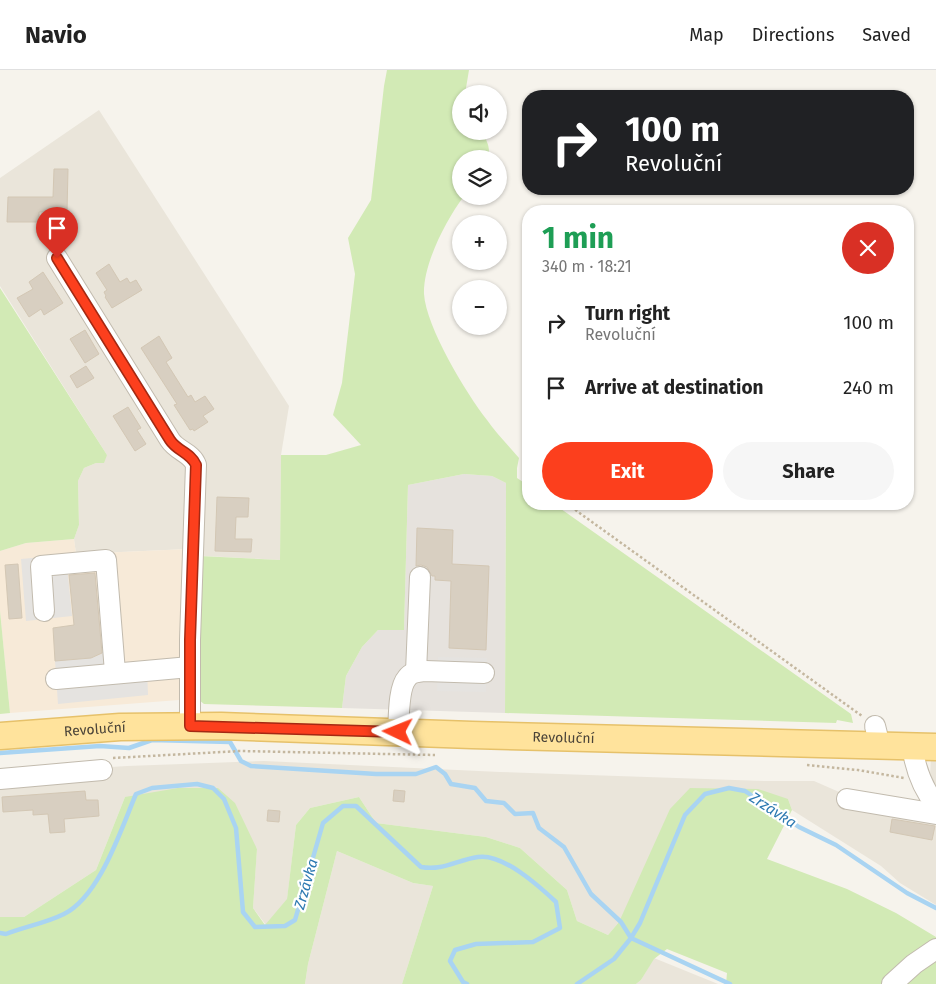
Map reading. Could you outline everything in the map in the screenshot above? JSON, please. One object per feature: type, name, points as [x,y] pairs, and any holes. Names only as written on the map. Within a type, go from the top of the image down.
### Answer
[{"type":"main road","name":"Revoluční","points":[[0,736],[111,728],[190,726],[872,741],[924,747]]},
{"type":"street","points":[[57,258],[170,440],[176,448],[195,461],[190,726]]},
{"type":"street","points":[[44,611],[41,566],[106,560],[115,672]]},
{"type":"street","points":[[416,672],[420,577]]},
{"type":"street","points":[[56,678],[190,667]]},
{"type":"street","points":[[398,732],[404,684],[406,679],[416,672],[484,673]]},
{"type":"street","points":[[924,747],[919,774],[930,798],[936,805]]},
{"type":"street","points":[[0,779],[102,770]]},
{"type":"street","points":[[847,799],[936,814]]},
{"type":"street","points":[[892,984],[914,964],[936,949]]},
{"type":"path","points":[[575,510],[872,741]]},
{"type":"path","points":[[231,752],[240,751]]},
{"type":"path","points":[[887,774],[895,776]]},
{"type":"shaded area","points":[[99,110],[289,406],[281,455],[280,560],[188,555],[188,549],[76,554],[74,539],[79,525],[78,481],[84,468],[96,463],[107,455],[0,286],[0,178]]},
{"type":"shaded area","points":[[464,474],[492,476],[506,483],[505,713],[342,708],[346,676],[362,647],[378,630],[404,630],[408,485]]},
{"type":"shaded area","points":[[74,539],[76,554],[189,549],[179,700],[10,713],[0,611],[0,551],[26,543]]},
{"type":"shaded area","points":[[66,555],[72,616],[26,621],[21,559]]},
{"type":"shaded area","points":[[107,646],[115,672],[147,669],[148,695],[58,704],[55,661],[94,657],[101,654]]},
{"type":"shaded area","points":[[438,657],[487,658],[486,692],[437,691]]},
{"type":"shaded area","points":[[931,757],[936,758],[936,905],[900,883],[881,866],[792,810],[788,799],[619,922],[608,935],[577,921],[567,890],[520,848],[486,837],[376,823],[359,797],[310,808],[296,825],[287,900],[266,925],[253,908],[257,848],[125,797],[96,870],[24,917],[0,917],[0,774],[127,766],[264,761],[500,772],[814,781],[846,795],[916,807],[930,776]]},
{"type":"shaded area","points":[[337,851],[413,883],[433,886],[402,984],[305,984],[308,964]]},
{"type":"shaded area","points":[[654,958],[718,984],[636,984],[641,980]]},
{"type":"green space","points":[[387,70],[469,70],[466,85],[452,85],[452,140],[486,140],[489,150],[452,150],[452,205],[458,205],[443,230],[431,256],[427,269],[424,294],[426,308],[432,324],[458,377],[478,408],[519,458],[517,478],[522,481],[522,510],[562,510],[851,714],[853,723],[837,720],[836,723],[505,713],[506,483],[492,476],[464,474],[408,485],[404,630],[378,630],[362,647],[346,676],[342,708],[204,704],[199,700],[200,556],[280,560],[281,455],[326,455],[361,445],[333,415],[342,383],[355,274],[348,238],[371,200]]},
{"type":"green space","points":[[0,288],[107,455],[104,463],[96,463],[84,468],[78,481],[79,525],[74,539],[26,543],[0,551]]},
{"type":"green space","points":[[0,611],[10,713],[0,714]]},
{"type":"green space","points":[[178,788],[218,788],[235,803],[257,849],[253,908],[265,925],[287,899],[296,825],[310,808],[359,797],[376,823],[486,837],[520,848],[567,890],[577,921],[608,935],[619,922],[670,809],[690,788],[758,789],[788,799],[792,810],[767,859],[847,889],[896,913],[936,937],[936,943],[889,984],[726,984],[727,973],[667,949],[654,959],[641,980],[636,984],[402,984],[433,886],[413,883],[337,851],[308,964],[305,984],[0,984],[0,917],[24,917],[96,870],[125,797]]},
{"type":"green space","points":[[936,957],[936,984],[905,984]]},
{"type":"building","points":[[54,169],[68,169],[67,212],[39,212],[39,222],[7,222],[8,197],[53,197]]},
{"type":"building","points":[[109,264],[120,282],[127,278],[130,283],[136,280],[142,290],[112,308],[105,297],[104,292],[107,290],[96,273]]},
{"type":"building","points":[[43,272],[63,303],[44,315],[41,309],[29,317],[17,298],[33,289],[29,282]]},
{"type":"building","points":[[85,330],[99,354],[85,363],[70,339]]},
{"type":"building","points":[[159,336],[172,358],[166,362],[188,397],[191,395],[195,402],[205,396],[214,409],[203,416],[208,422],[194,431],[193,429],[190,430],[174,405],[177,404],[141,348]]},
{"type":"building","points":[[86,366],[94,378],[77,388],[70,376]]},
{"type":"building","points":[[128,407],[141,428],[137,430],[146,444],[135,451],[113,416]]},
{"type":"building","points":[[217,497],[249,498],[248,517],[236,517],[235,539],[252,539],[251,552],[215,551]]},
{"type":"building","points":[[417,528],[453,530],[452,564],[489,566],[486,650],[449,648],[451,581],[435,580],[435,576],[432,576],[427,567],[416,566]]},
{"type":"building","points":[[18,564],[22,618],[9,619],[5,565]]},
{"type":"building","points":[[95,573],[102,653],[91,658],[55,661],[53,628],[74,625],[69,575]]},
{"type":"building","points":[[394,790],[405,791],[404,802],[393,801]]},
{"type":"building","points":[[85,791],[86,800],[98,800],[99,816],[64,819],[65,832],[50,833],[48,814],[33,815],[33,810],[3,812],[2,797]]},
{"type":"building","points":[[268,810],[280,811],[279,822],[267,821]]},
{"type":"building","points":[[892,819],[935,826],[932,840],[890,832]]},
{"type":"waterway","points":[[0,753],[100,746],[129,748],[152,740],[230,742],[241,761],[251,766],[376,774],[416,774],[436,767],[445,774],[451,784],[475,788],[486,801],[504,803],[515,814],[533,813],[539,828],[564,847],[591,894],[621,922],[631,938],[730,984]]},
{"type":"waterway","name":"Zrzávka","points":[[0,933],[6,934],[50,920],[64,914],[77,905],[99,877],[116,843],[136,794],[152,788],[197,784],[213,788],[224,799],[236,828],[243,912],[255,927],[285,926],[295,920],[323,823],[343,806],[356,806],[421,867],[436,868],[470,858],[488,857],[509,865],[520,872],[556,902],[560,928],[533,942],[476,944],[455,950],[450,961],[463,982],[467,984]]},
{"type":"waterway","name":"Zrzávka","points":[[577,984],[614,959],[631,938],[640,923],[685,815],[705,794],[729,788],[745,791],[799,827],[836,845],[907,893],[936,908]]},
{"type":"route","points":[[57,258],[174,446],[195,461],[196,492],[190,640],[190,726],[398,732]]}]
